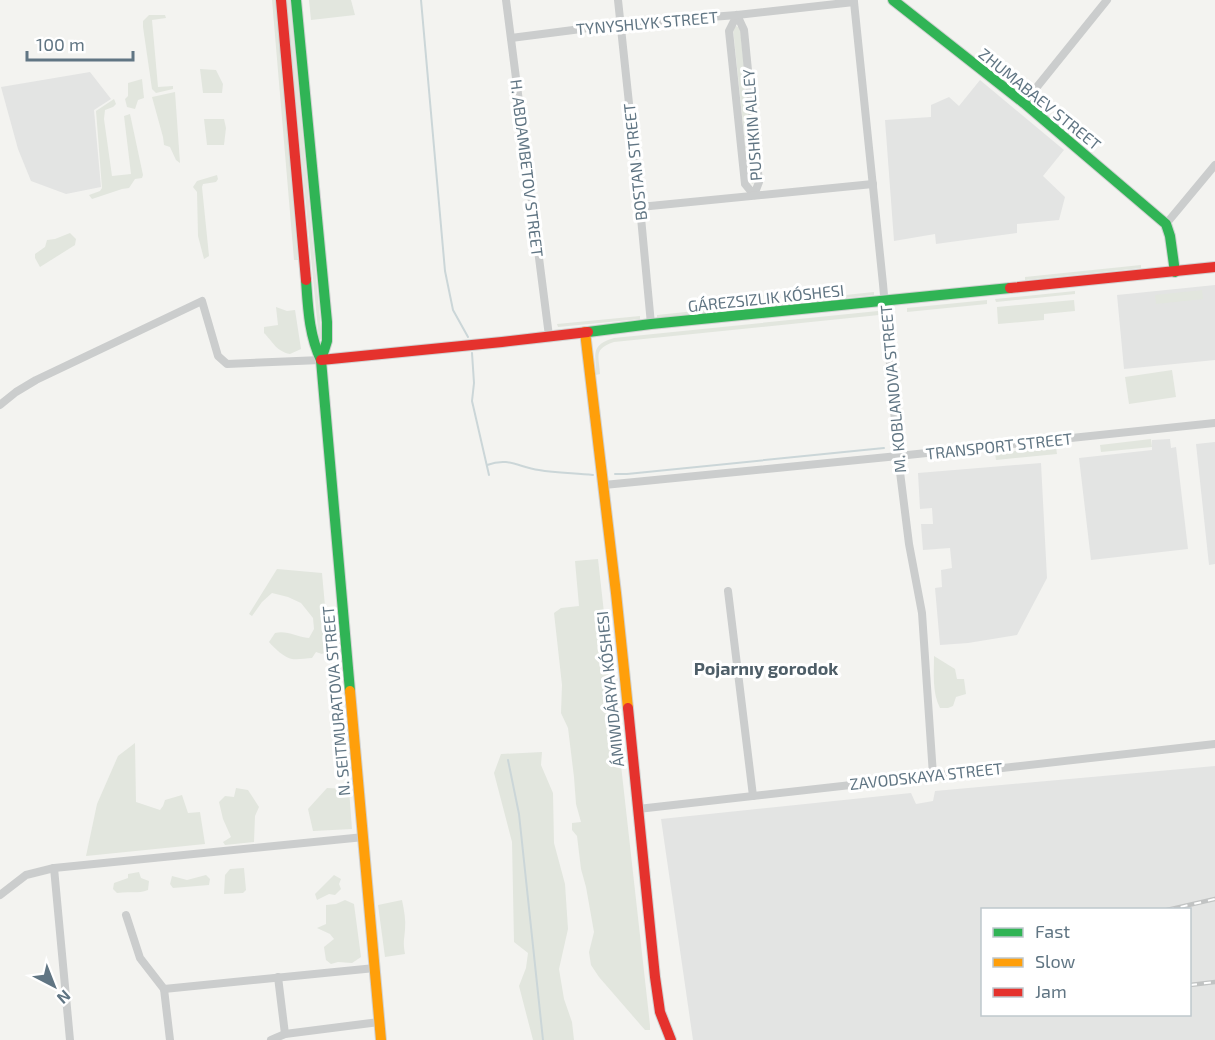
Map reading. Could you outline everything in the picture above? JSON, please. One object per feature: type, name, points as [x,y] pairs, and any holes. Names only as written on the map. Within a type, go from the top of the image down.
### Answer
[{"type":"street","points":[[281,0],[310,326],[314,345],[321,360]]},
{"type":"street","points":[[297,0],[327,322],[327,341],[321,360]]},
{"type":"street","name":"H. ABDAMBETOV STREET","points":[[506,0],[549,336]]},
{"type":"street","name":"BOSTAN STREET","points":[[618,0],[651,324]]},
{"type":"street","name":"ZHUMABAEV STREET","points":[[893,0],[1024,103],[1166,224]]},
{"type":"street","points":[[1024,103],[1107,0]]},
{"type":"street","name":"TYNYSHLYK STREET","points":[[511,38],[620,24],[737,15],[855,1]]},
{"type":"street","name":"M. KOBLANOVA STREET","points":[[855,1],[898,456],[909,544],[922,613],[933,776]]},
{"type":"street","name":"PUSHKIN ALLEY","points":[[737,15],[744,30],[759,182],[754,195],[745,184],[729,31],[737,15]]},
{"type":"street","points":[[1174,272],[1170,236],[1166,224],[1215,165]]},
{"type":"street","points":[[640,207],[873,184]]},
{"type":"street","name":"GÁREZSIZLIK KÓSHESI","points":[[321,360],[1215,267]]},
{"type":"street","points":[[0,405],[36,380],[201,302],[218,356],[227,364],[321,360]]},
{"type":"street","name":"ÁMIWDÁRYA KÓSHESI","points":[[585,332],[604,485],[659,1004],[671,1040]]},
{"type":"street","name":"N. SEITMURATOVA STREET","points":[[321,360],[381,1040]]},
{"type":"street","name":"TRANSPORT STREET","points":[[604,485],[1215,423]]},
{"type":"street","points":[[728,591],[753,796]]},
{"type":"street","name":"ZAVODSKAYA STREET","points":[[638,809],[1215,744]]},
{"type":"street","points":[[0,895],[26,875],[54,868],[364,837]]},
{"type":"street","points":[[54,868],[70,1040]]},
{"type":"street","points":[[126,915],[140,958],[164,989],[170,1040]]},
{"type":"street","points":[[164,989],[375,968]]},
{"type":"street","points":[[278,977],[285,1034]]},
{"type":"street","points":[[271,1040],[285,1034],[380,1022]]},
{"type":"shaded area","points":[[272,0],[276,0],[298,260],[294,260]]},
{"type":"shaded area","points":[[286,0],[290,0],[322,339],[319,340]]},
{"type":"shaded area","points":[[309,0],[351,0],[355,15],[311,20]]},
{"type":"shaded area","points":[[149,15],[165,15],[166,18],[152,20],[158,87],[173,86],[173,89],[156,93],[152,89],[143,27],[143,21]]},
{"type":"shaded area","points":[[736,26],[740,28],[756,180],[753,184],[749,181],[733,29]]},
{"type":"shaded area","points":[[200,69],[216,70],[223,84],[222,93],[203,93]]},
{"type":"shaded area","points":[[90,72],[111,99],[94,110],[101,187],[66,194],[31,181],[18,149],[1,87]]},
{"type":"shaded area","points":[[142,79],[144,98],[138,100],[135,109],[127,107],[125,99],[128,96],[128,83]]},
{"type":"shaded area","points":[[980,80],[1064,150],[1043,176],[1065,197],[1059,220],[1017,224],[1017,233],[936,244],[935,234],[894,241],[885,120],[931,117],[931,105],[949,97],[959,106]]},
{"type":"shaded area","points":[[175,92],[180,163],[176,160],[170,147],[164,145],[152,97]]},
{"type":"shaded area","points":[[114,99],[116,104],[105,110],[104,119],[112,176],[131,174],[124,116],[130,114],[143,175],[142,178],[135,179],[129,188],[92,199],[89,195],[102,188],[96,111]]},
{"type":"shaded area","points":[[204,119],[224,119],[226,128],[224,145],[207,145]]},
{"type":"shaded area","points":[[217,175],[216,182],[203,184],[202,187],[209,256],[204,259],[198,236],[197,192],[193,187],[197,181]]},
{"type":"shaded area","points":[[70,233],[76,239],[75,245],[40,267],[35,254],[45,247],[47,240]]},
{"type":"shaded area","points":[[1141,265],[1141,268],[1025,280],[1025,277]]},
{"type":"shaded area","points":[[1215,285],[1215,360],[1124,369],[1117,295]]},
{"type":"shaded area","points":[[1202,290],[1203,299],[1156,304],[1155,295]]},
{"type":"shaded area","points":[[1075,291],[1075,294],[996,302],[995,299]]},
{"type":"shaded area","points":[[874,292],[874,295],[657,318],[657,315]]},
{"type":"shaded area","points":[[987,300],[987,304],[907,312],[907,308]]},
{"type":"shaded area","points":[[1074,300],[1075,311],[1044,314],[1044,320],[998,324],[997,307]]},
{"type":"shaded area","points":[[276,307],[287,311],[295,310],[301,349],[290,354],[278,349],[264,333],[264,327],[278,325]]},
{"type":"shaded area","points":[[878,311],[879,315],[614,342],[600,350],[598,358],[600,374],[596,375],[596,351],[601,344],[614,338]]},
{"type":"shaded area","points":[[640,316],[640,319],[558,327],[557,324]]},
{"type":"shaded area","points":[[1172,370],[1176,397],[1129,404],[1125,377]]},
{"type":"shaded area","points":[[1151,439],[1152,447],[1101,452],[1100,445]]},
{"type":"shaded area","points":[[1170,439],[1171,448],[1176,447],[1188,549],[1091,560],[1079,458],[1152,450],[1152,440]]},
{"type":"shaded area","points":[[1215,442],[1215,564],[1209,565],[1196,444]]},
{"type":"shaded area","points":[[1056,447],[1057,454],[996,460],[995,453]]},
{"type":"shaded area","points":[[1041,463],[1047,578],[1017,635],[940,645],[935,588],[942,587],[941,570],[952,568],[950,548],[923,550],[921,524],[933,524],[932,508],[920,509],[918,473]]},
{"type":"shaded area","points":[[598,559],[650,1030],[645,1030],[591,965],[589,952],[594,932],[581,869],[577,836],[572,830],[572,823],[581,822],[576,804],[568,728],[561,713],[562,685],[554,613],[561,608],[579,606],[575,561]]},
{"type":"shaded area","points":[[277,569],[322,573],[329,650],[322,654],[316,652],[312,658],[292,659],[283,655],[269,642],[275,633],[279,632],[309,638],[314,629],[313,618],[301,603],[288,597],[272,593],[252,616],[249,614]]},
{"type":"shaded area","points":[[934,656],[955,669],[957,679],[964,679],[966,694],[956,697],[953,706],[948,708],[940,708],[936,696]]},
{"type":"shaded area","points":[[135,743],[136,802],[160,810],[165,800],[182,795],[188,813],[200,812],[205,844],[86,856],[97,804],[118,756]]},
{"type":"shaded area","points":[[542,752],[541,765],[553,793],[554,843],[565,884],[568,929],[559,969],[574,1040],[533,1040],[519,986],[526,968],[528,953],[514,942],[512,842],[494,773],[501,754]]},
{"type":"shaded area","points":[[1215,766],[1215,1040],[693,1040],[661,819],[911,793],[916,804],[933,801],[935,791]]},
{"type":"shaded area","points":[[236,788],[248,790],[259,807],[255,816],[254,842],[225,845],[223,842],[231,837],[219,802],[225,796],[234,797]]},
{"type":"shaded area","points":[[327,788],[349,789],[352,829],[313,831],[308,809]]},
{"type":"shaded area","points":[[244,868],[246,890],[243,893],[224,894],[225,875],[230,869]]},
{"type":"shaded area","points":[[139,872],[141,878],[149,881],[148,890],[117,893],[113,889],[114,883],[128,878],[128,874]]},
{"type":"shaded area","points":[[206,875],[210,879],[209,885],[173,888],[170,884],[172,876],[187,880]]},
{"type":"shaded area","points":[[334,875],[341,879],[339,884],[341,889],[335,895],[329,894],[317,900],[315,894]]},
{"type":"shaded area","points":[[345,900],[354,904],[361,957],[352,963],[331,964],[326,960],[324,947],[334,939],[330,934],[317,928],[326,924],[326,905]]},
{"type":"shaded area","points":[[402,900],[405,954],[385,957],[378,905]]},
{"type":"waterway","points":[[421,0],[445,271],[453,310],[468,337]]},
{"type":"waterway","points":[[472,353],[474,383],[472,401],[489,475]]},
{"type":"waterway","points":[[615,474],[884,448]]},
{"type":"waterway","points":[[487,465],[508,462],[545,471],[593,475]]},
{"type":"waterway","points":[[508,760],[519,814],[543,1040]]},
{"type":"railway","points":[[1176,908],[1215,899]]},
{"type":"railway","points":[[1191,985],[1215,982]]},
{"type":"traffic: fast","points":[[296,0],[327,322],[327,341],[321,360]]},
{"type":"traffic: fast","points":[[893,0],[1024,103],[1166,224],[1175,272]]},
{"type":"traffic: fast","points":[[306,280],[308,311],[321,360],[350,691]]},
{"type":"traffic: fast","points":[[588,332],[1010,288]]},
{"type":"traffic: slow","points":[[585,332],[628,708]]},
{"type":"traffic: slow","points":[[350,691],[381,1040]]},
{"type":"traffic: jam","points":[[281,0],[306,280]]},
{"type":"traffic: jam","points":[[1010,288],[1215,267]]},
{"type":"traffic: jam","points":[[321,360],[588,332]]},
{"type":"traffic: jam","points":[[628,708],[655,977],[660,1012],[671,1040]]},
{"type":"district","name":"Pojarnıy gorodok","points":[[766,669]]}]
